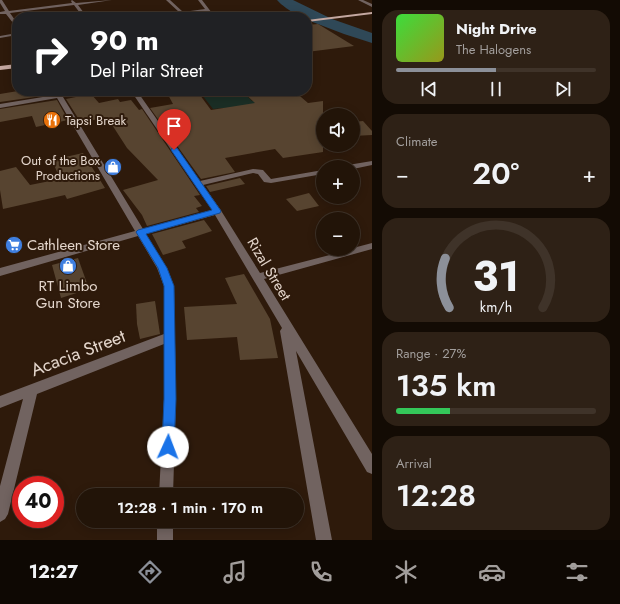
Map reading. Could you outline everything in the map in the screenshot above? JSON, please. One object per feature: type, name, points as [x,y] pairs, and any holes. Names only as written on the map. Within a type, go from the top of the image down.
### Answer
[{"type":"main road","points":[[312,21],[372,13]]},
{"type":"main road","points":[[0,68],[12,67]]},
{"type":"street","points":[[0,0],[12,19]]},
{"type":"street","points":[[0,14],[74,2],[110,0]]},
{"type":"street","points":[[168,0],[181,12]]},
{"type":"street","points":[[190,12],[207,10],[200,0]]},
{"type":"street","points":[[360,0],[372,6]]},
{"type":"street","points":[[74,2],[81,12]]},
{"type":"street","points":[[0,37],[12,35]]},
{"type":"street","points":[[0,106],[44,96]]},
{"type":"street","points":[[59,96],[162,268],[169,286],[170,399],[166,488]]},
{"type":"street","name":"Rizal Street","points":[[137,96],[217,211],[372,467]]},
{"type":"street","points":[[360,165],[372,163]]},
{"type":"street","points":[[198,184],[253,171],[260,172],[267,180],[271,181],[316,173]]},
{"type":"street","points":[[0,272],[217,211]]},
{"type":"street","points":[[257,276],[371,247]]},
{"type":"street","points":[[285,325],[324,540]]},
{"type":"street","name":"Acacia Street","points":[[0,402],[169,337]]},
{"type":"street","points":[[0,514],[32,390]]},
{"type":"street","points":[[164,540],[165,528]]},
{"type":"green space","points":[[203,96],[247,96],[252,101],[262,99],[244,135],[223,108],[213,109]]},
{"type":"building","points":[[318,24],[354,46],[312,51],[312,25]]},
{"type":"building","points":[[12,92],[12,96],[42,96],[0,102],[0,94]]},
{"type":"building","points":[[81,96],[93,96],[99,103],[118,99],[120,102],[131,100],[139,110],[142,109],[200,195],[194,196],[202,206],[196,208],[199,212],[147,226],[142,215],[123,190],[158,180],[127,148],[107,117],[84,122],[81,117],[78,118],[66,99]]},
{"type":"building","points":[[169,96],[201,96],[211,110],[255,103],[247,96],[300,96],[308,103],[323,101],[323,108],[316,108],[316,152],[323,152],[283,158],[275,149],[225,158],[235,172],[201,179],[150,108],[173,104]]},
{"type":"building","points":[[57,100],[68,120],[36,127],[32,116],[0,122],[0,109]]},
{"type":"building","points":[[360,121],[363,121],[372,131],[372,135],[360,136]]},
{"type":"building","points":[[83,153],[105,188],[67,199],[65,195],[3,209],[0,190],[0,171],[16,167],[30,185],[60,179],[52,160]]},
{"type":"building","points":[[240,178],[245,184],[210,192],[206,186]]},
{"type":"building","points":[[309,193],[319,206],[297,211],[286,199]]},
{"type":"building","points":[[204,220],[212,231],[182,241],[186,248],[163,255],[152,234]]},
{"type":"building","points":[[78,258],[89,289],[61,298],[52,265]]},
{"type":"building","points":[[244,274],[270,319],[278,358],[240,360],[237,337],[187,340],[184,307],[237,304],[225,278]]},
{"type":"building","points":[[155,301],[160,334],[140,339],[137,324],[136,304]]},
{"type":"waterway","points":[[284,0],[304,12]]},
{"type":"waterway","points":[[312,16],[349,31],[372,38]]},
{"type":"place","name":"Tapsi Break","points":[[52,120]]},
{"type":"place","name":"Out of the Box Productions","points":[[113,167]]},
{"type":"place","name":"Cathleen Store","points":[[14,245]]},
{"type":"place","name":"RT Limbo Gun Store","points":[[68,266]]},
{"type":"route","points":[[168,447],[170,399],[169,286],[162,268],[141,232],[217,211],[174,150]]}]
